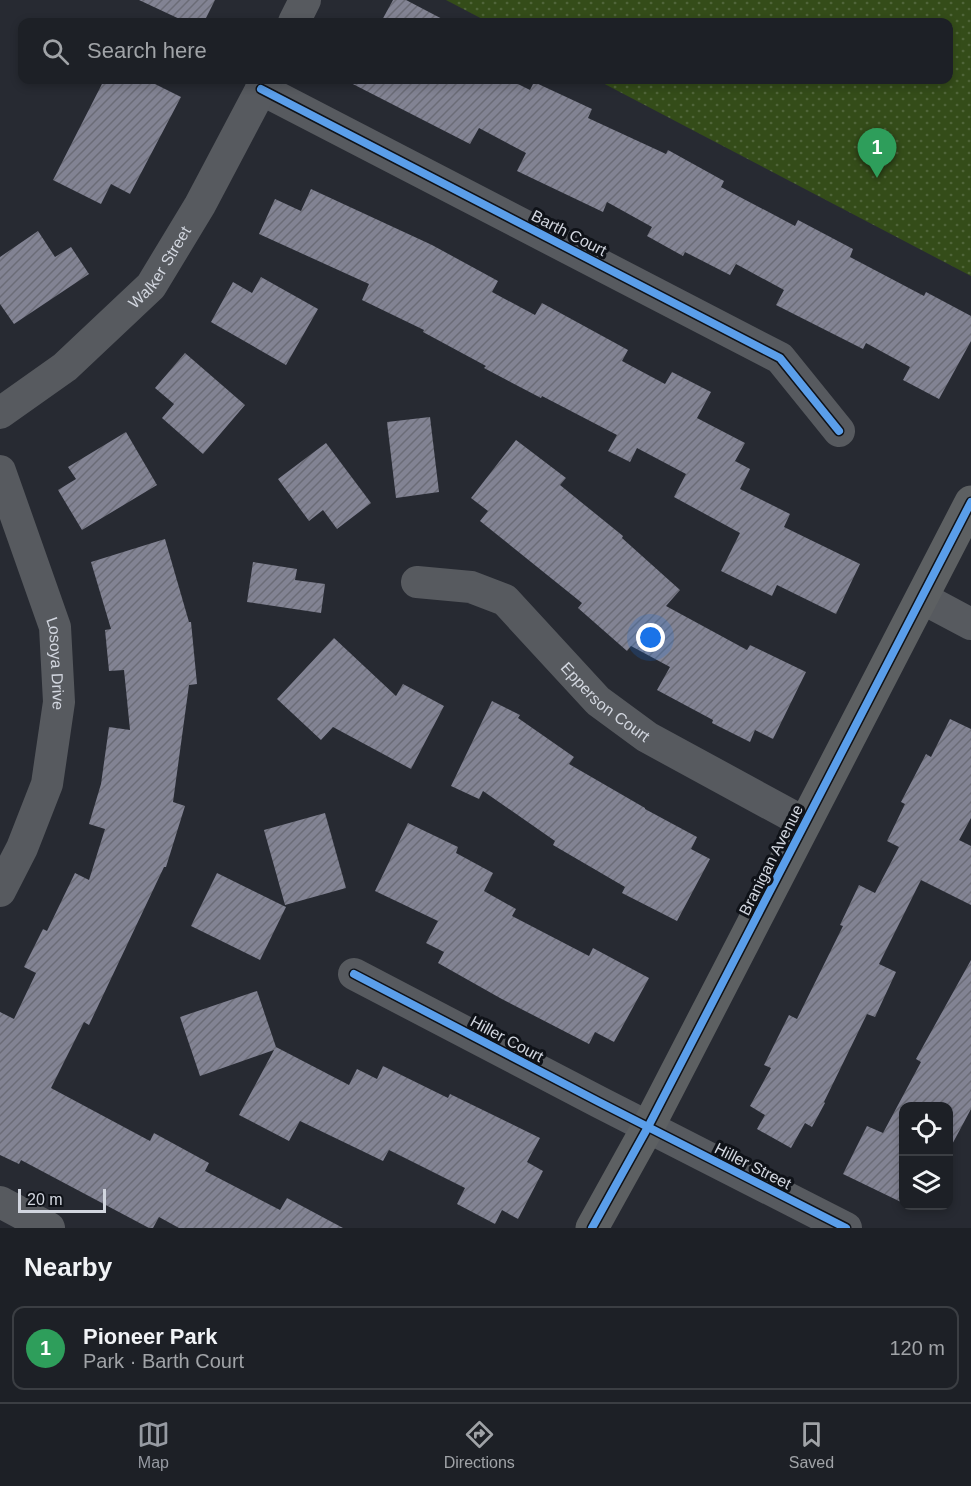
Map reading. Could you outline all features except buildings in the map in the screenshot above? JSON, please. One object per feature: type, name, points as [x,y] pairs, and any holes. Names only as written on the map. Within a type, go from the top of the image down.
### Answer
[{"type":"street","points":[[296,18],[305,0]]},
{"type":"street","name":"Walker Street","points":[[0,413],[65,367],[151,286],[200,205],[263,84]]},
{"type":"street","name":"Barth Court","points":[[263,84],[780,358],[839,431]]},
{"type":"street","name":"Losoya Drive","points":[[0,471],[55,627],[59,702],[47,783],[22,848],[0,891]]},
{"type":"street","name":"Branigan Avenue","points":[[592,1228],[648,1127],[971,502]]},
{"type":"street","name":"Epperson Court","points":[[417,582],[471,587],[505,600],[598,700],[639,731],[805,823]]},
{"type":"street","points":[[922,598],[971,624]]},
{"type":"street","name":"Hiller Court","points":[[354,974],[648,1127]]},
{"type":"street","name":"Hiller Street","points":[[648,1127],[846,1228]]},
{"type":"street","points":[[0,1202],[49,1228]]},
{"type":"green space","points":[[446,0],[971,0],[971,276],[605,84],[953,84],[953,18],[480,18]]},
{"type":"cycle path","points":[[261,89],[780,358],[839,431]]},
{"type":"cycle path","points":[[592,1228],[648,1127],[971,502]]},
{"type":"cycle path","points":[[354,974],[846,1228]]},
{"type":"place","name":"Pioneer Park","points":[[877,178]]}]
